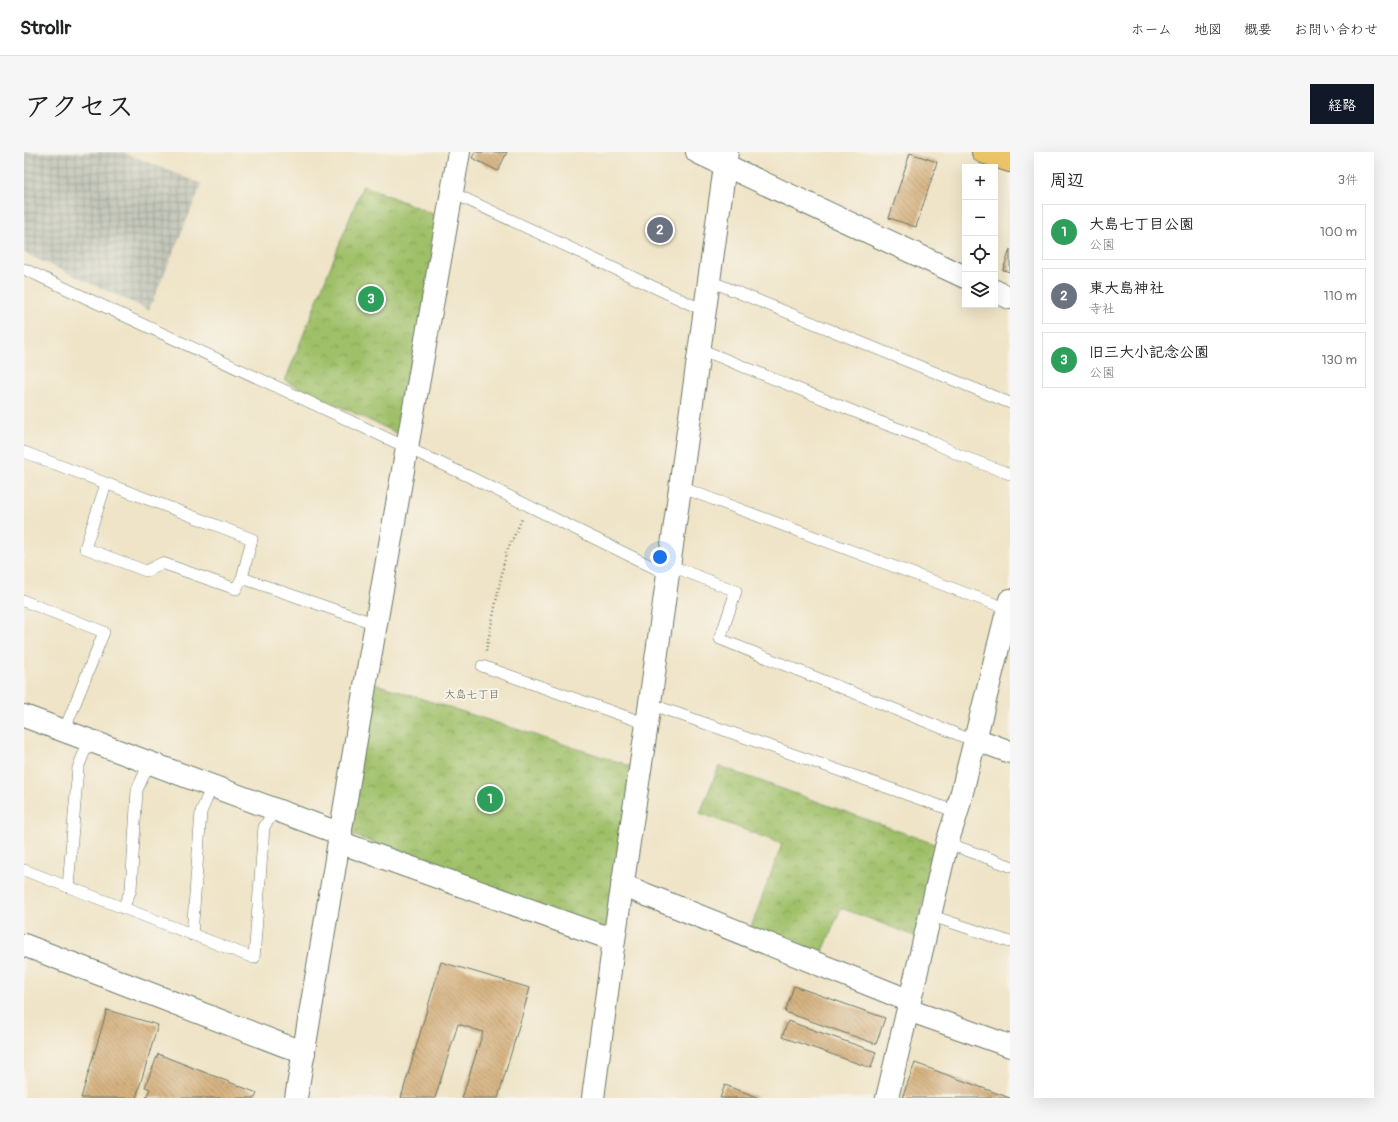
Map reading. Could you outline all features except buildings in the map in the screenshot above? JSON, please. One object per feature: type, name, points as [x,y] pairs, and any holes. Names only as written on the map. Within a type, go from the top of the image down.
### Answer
[{"type":"main road","points":[[983,152],[1010,161]]},
{"type":"street","points":[[296,1098],[376,624],[459,152]]},
{"type":"street","points":[[697,152],[726,159],[962,276]]},
{"type":"street","points":[[593,1098],[614,940],[648,714],[726,159]]},
{"type":"street","points":[[998,292],[1010,298]]},
{"type":"street","points":[[887,1098],[947,843],[980,742],[1009,605]]},
{"type":"street","points":[[24,716],[212,786],[340,838],[614,940]]},
{"type":"street","points":[[980,742],[1010,752]]},
{"type":"street","points":[[622,885],[1010,1046]]},
{"type":"street","points":[[24,945],[304,1052]]},
{"type":"lane","points":[[453,192],[705,310]]},
{"type":"lane","points":[[24,269],[528,506],[668,570],[736,591],[720,639],[980,742]]},
{"type":"lane","points":[[710,281],[1010,402]]},
{"type":"lane","points":[[700,349],[880,422],[929,440],[959,455],[1010,474]]},
{"type":"lane","points":[[24,452],[252,539],[242,578],[236,589],[162,563],[146,571],[85,548],[106,484]]},
{"type":"lane","points":[[680,487],[1009,605]]},
{"type":"lane","points":[[242,578],[376,624]]},
{"type":"lane","points":[[24,601],[104,632],[64,731]]},
{"type":"lane","points":[[482,666],[648,714],[957,812]]},
{"type":"lane","points":[[68,887],[78,768],[89,740]]},
{"type":"lane","points":[[123,908],[131,890],[138,790],[150,763]]},
{"type":"lane","points":[[192,935],[200,812],[212,786]]},
{"type":"lane","points":[[24,870],[254,958],[264,827],[274,810]]},
{"type":"lane","points":[[947,843],[1010,866]]},
{"type":"lane","points":[[929,915],[1010,942]]},
{"type":"path","points":[[482,666],[506,553],[528,506]]},
{"type":"shaded area","points":[[24,152],[123,152],[202,184],[149,310],[24,253]]},
{"type":"green space","points":[[363,185],[440,217],[401,435],[285,381]]},
{"type":"green space","points":[[370,682],[634,767],[605,931],[345,832]]},
{"type":"green space","points":[[719,766],[937,845],[915,936],[841,908],[821,956],[751,927],[782,844],[700,813]]},
{"type":"place","name":"東大島神社","points":[[660,230]]},
{"type":"place","name":"旧三大小記念公園","points":[[371,299]]},
{"type":"place","name":"大島七丁目公園","points":[[490,799]]},
{"type":"district","name":"大島七丁目","points":[[472,694]]}]
